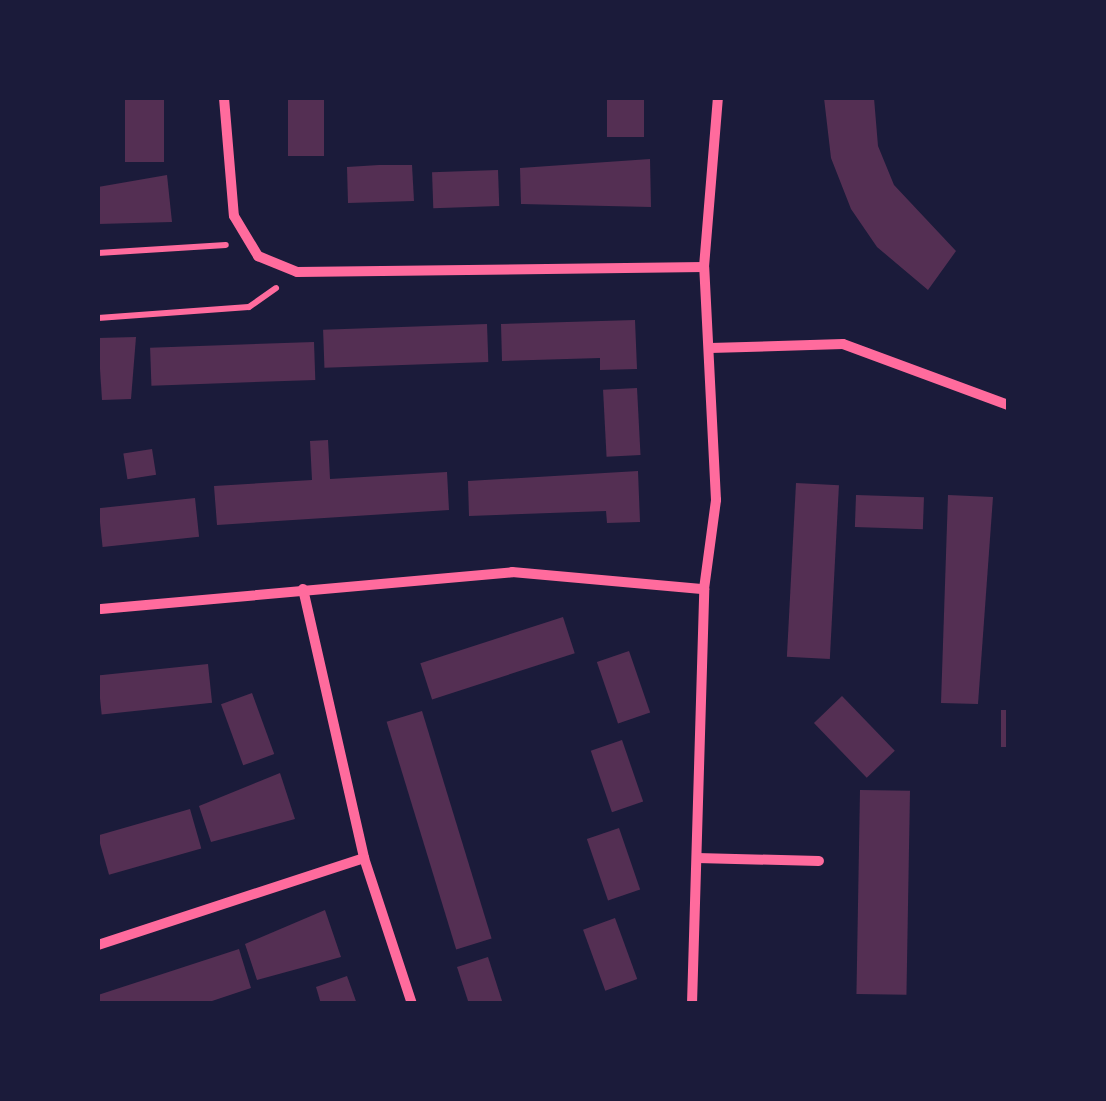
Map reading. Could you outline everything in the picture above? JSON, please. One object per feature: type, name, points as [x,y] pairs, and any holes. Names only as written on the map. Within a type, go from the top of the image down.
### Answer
[{"type":"street","points":[[224,98],[234,216],[250,243],[297,272],[704,267]]},
{"type":"street","points":[[692,1004],[704,589],[716,500],[704,267],[718,98]]},
{"type":"street","points":[[710,348],[843,344],[1008,405]]},
{"type":"street","points":[[101,609],[512,572],[704,589]]},
{"type":"street","points":[[303,588],[364,858],[412,1004]]},
{"type":"street","points":[[98,945],[364,858]]},
{"type":"street","points":[[696,858],[819,861]]},
{"type":"path","points":[[98,254],[250,243]]},
{"type":"path","points":[[98,318],[249,307],[297,272]]},
{"type":"building","points":[[125,98],[164,98],[164,162],[125,162]]},
{"type":"building","points":[[288,98],[324,98],[324,156],[288,156]]},
{"type":"building","points":[[607,98],[644,98],[644,137],[607,137]]},
{"type":"building","points":[[824,98],[874,98],[878,146],[894,185],[956,251],[928,290],[877,247],[851,209],[831,158]]},
{"type":"building","points":[[650,159],[651,207],[521,204],[520,168]]},
{"type":"building","points":[[412,165],[414,201],[348,203],[347,167]]},
{"type":"building","points":[[498,170],[499,206],[433,208],[432,172]]},
{"type":"building","points":[[167,175],[172,222],[98,224],[98,187]]},
{"type":"building","points":[[635,320],[637,369],[600,370],[600,358],[502,361],[501,324]]},
{"type":"building","points":[[487,324],[488,362],[324,368],[323,330]]},
{"type":"building","points":[[136,337],[131,399],[102,400],[98,338]]},
{"type":"building","points":[[314,342],[315,380],[151,386],[150,348]]},
{"type":"building","points":[[637,388],[641,455],[607,457],[603,390]]},
{"type":"building","points":[[328,440],[330,479],[447,472],[449,510],[217,525],[214,486],[312,480],[310,441]]},
{"type":"building","points":[[152,449],[156,475],[127,479],[123,454]]},
{"type":"building","points":[[638,471],[640,522],[607,523],[606,511],[469,516],[468,481]]},
{"type":"building","points":[[796,483],[839,485],[830,659],[787,657]]},
{"type":"building","points":[[856,495],[924,497],[923,529],[855,527]]},
{"type":"building","points":[[948,495],[993,497],[978,704],[941,703]]},
{"type":"building","points":[[195,498],[199,537],[103,547],[99,508]]},
{"type":"building","points":[[563,617],[575,653],[432,699],[420,663]]},
{"type":"building","points":[[629,651],[650,712],[618,724],[597,662]]},
{"type":"building","points":[[208,664],[212,703],[102,714],[98,676]]},
{"type":"building","points":[[252,693],[274,754],[243,765],[221,704]]},
{"type":"building","points":[[842,696],[895,751],[867,778],[814,723]]},
{"type":"building","points":[[1001,710],[1008,710],[1008,747],[1001,747]]},
{"type":"building","points":[[422,711],[492,939],[456,949],[387,722]]},
{"type":"building","points":[[622,740],[643,801],[612,812],[591,751]]},
{"type":"building","points":[[280,773],[295,819],[211,842],[199,806]]},
{"type":"building","points":[[860,790],[910,791],[906,995],[856,994]]},
{"type":"building","points":[[190,809],[201,848],[109,875],[98,835]]},
{"type":"building","points":[[619,828],[640,889],[608,901],[587,839]]},
{"type":"building","points":[[325,910],[341,957],[257,980],[245,944]]},
{"type":"building","points":[[615,918],[637,979],[605,991],[583,930]]},
{"type":"building","points":[[239,949],[251,988],[203,1004],[98,1004],[98,995]]},
{"type":"building","points":[[488,957],[503,1004],[469,1004],[457,967]]},
{"type":"building","points":[[347,976],[357,1004],[321,1004],[316,987]]}]
